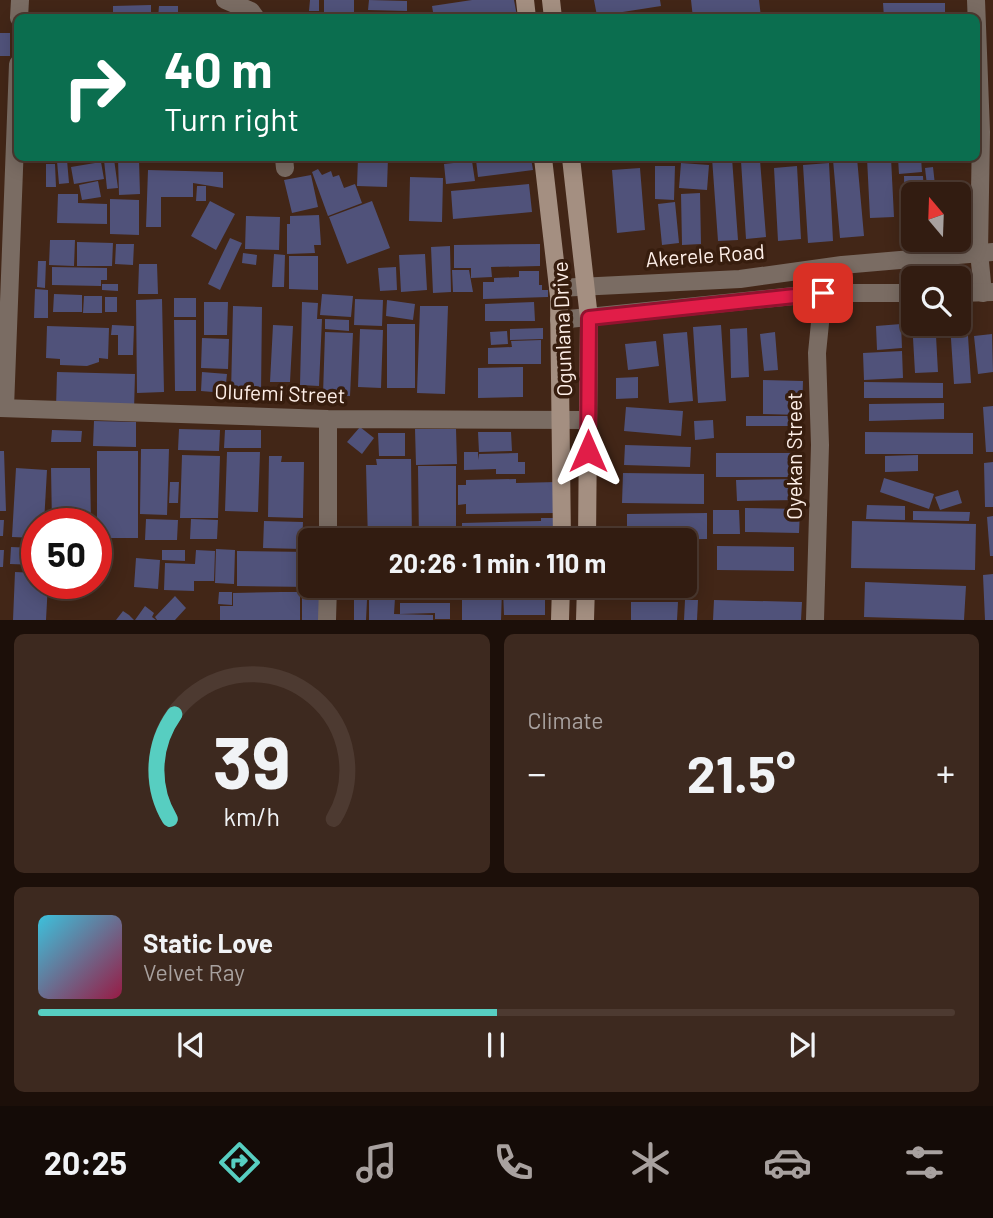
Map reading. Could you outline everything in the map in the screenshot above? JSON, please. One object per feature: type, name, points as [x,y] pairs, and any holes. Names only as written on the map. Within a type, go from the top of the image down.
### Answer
[{"type":"main road","name":"Ogunlana Drive","points":[[543,161],[558,288],[562,528]]},
{"type":"main road","name":"Ogunlana Drive","points":[[570,161],[589,318],[587,528]]},
{"type":"main road","points":[[560,620],[561,598]]},
{"type":"main road","points":[[585,620],[586,598]]},
{"type":"street","points":[[225,0],[253,14]]},
{"type":"street","points":[[2,408],[7,158],[14,98]]},
{"type":"street","points":[[980,106],[988,293]]},
{"type":"street","name":"Akerele Road","points":[[558,288],[740,279],[986,252]]},
{"type":"street","points":[[559,320],[823,293],[901,293]]},
{"type":"street","name":"Oyekan Street","points":[[815,620],[820,445],[817,354],[823,293]]},
{"type":"street","name":"Olufemi Street","points":[[2,408],[328,419],[588,420]]},
{"type":"street","points":[[328,419],[328,528]]},
{"type":"street","points":[[327,620],[328,598]]},
{"type":"building","points":[[310,0],[319,0],[319,11],[309,11]]},
{"type":"building","points":[[324,0],[354,0],[354,13],[324,13]]},
{"type":"building","points":[[369,0],[407,1],[407,11],[368,10]]},
{"type":"building","points":[[472,0],[514,0],[517,14],[433,14],[432,6]]},
{"type":"building","points":[[594,0],[660,0],[661,6],[597,14]]},
{"type":"building","points":[[691,0],[759,0],[761,14],[693,14]]},
{"type":"building","points":[[883,3],[945,3],[945,14],[884,14]]},
{"type":"building","points":[[151,5],[151,14],[113,14],[113,6]]},
{"type":"building","points":[[159,6],[178,6],[178,14],[158,14]]},
{"type":"building","points":[[197,13],[232,13],[232,14]]},
{"type":"building","points":[[0,33],[10,33],[10,56],[0,56]]},
{"type":"building","points":[[57,161],[67,161],[69,183],[59,184]]},
{"type":"building","points":[[104,161],[114,161],[118,188],[107,189]]},
{"type":"building","points":[[118,161],[139,161],[140,194],[119,195]]},
{"type":"building","points":[[358,161],[388,161],[387,187],[357,186]]},
{"type":"building","points":[[472,161],[475,181],[446,184],[444,164]]},
{"type":"building","points":[[476,161],[532,161],[533,170],[478,177]]},
{"type":"building","points":[[712,161],[732,161],[738,240],[718,241]]},
{"type":"building","points":[[741,161],[760,161],[766,237],[746,239]]},
{"type":"building","points":[[833,161],[857,161],[864,236],[840,238]]},
{"type":"building","points":[[867,161],[891,161],[894,217],[870,218]]},
{"type":"building","points":[[898,161],[921,161],[922,172],[899,174]]},
{"type":"building","points":[[101,162],[104,179],[74,184],[71,167]]},
{"type":"building","points":[[681,163],[709,165],[707,190],[679,188]]},
{"type":"building","points":[[829,163],[833,241],[808,243],[803,165]]},
{"type":"building","points":[[46,164],[55,164],[56,187],[46,187]]},
{"type":"building","points":[[655,166],[675,166],[674,200],[655,199]]},
{"type":"building","points":[[797,166],[801,239],[778,241],[774,168]]},
{"type":"building","points":[[933,167],[935,182],[927,182],[925,168]]},
{"type":"building","points":[[640,168],[645,230],[617,233],[612,170]]},
{"type":"building","points":[[318,169],[322,175],[331,171],[333,177],[339,175],[344,188],[355,184],[362,203],[328,216],[312,172]]},
{"type":"building","points":[[148,170],[223,172],[223,188],[193,183],[193,197],[161,197],[161,227],[146,227]]},
{"type":"building","points":[[311,175],[318,207],[292,213],[284,180]]},
{"type":"building","points":[[904,176],[923,176],[923,182],[904,182]]},
{"type":"building","points":[[410,177],[443,178],[442,222],[409,221]]},
{"type":"building","points":[[98,181],[101,197],[82,200],[79,185]]},
{"type":"building","points":[[529,184],[532,212],[453,219],[451,191]]},
{"type":"building","points":[[197,186],[206,186],[206,201],[196,201]]},
{"type":"building","points":[[700,193],[701,244],[682,245],[681,194]]},
{"type":"building","points":[[58,194],[78,194],[78,203],[107,204],[107,224],[57,223]]},
{"type":"building","points":[[110,199],[139,200],[139,235],[110,234]]},
{"type":"building","points":[[210,201],[235,214],[216,250],[191,236]]},
{"type":"building","points":[[372,201],[390,248],[347,264],[329,217]]},
{"type":"building","points":[[675,202],[679,243],[662,245],[658,204]]},
{"type":"building","points":[[319,215],[321,245],[314,245],[315,253],[287,254],[287,224],[290,224],[290,216]]},
{"type":"building","points":[[246,216],[280,217],[279,250],[245,249]]},
{"type":"building","points":[[230,238],[242,243],[220,290],[208,284]]},
{"type":"building","points":[[50,240],[75,240],[74,266],[49,265]]},
{"type":"building","points":[[77,242],[113,243],[112,266],[77,266]]},
{"type":"building","points":[[116,244],[134,244],[133,265],[115,264]]},
{"type":"building","points":[[540,244],[540,266],[491,267],[492,277],[471,278],[471,268],[454,268],[454,245]]},
{"type":"building","points":[[450,246],[451,292],[433,293],[431,247]]},
{"type":"building","points":[[243,253],[257,255],[256,265],[242,263]]},
{"type":"building","points":[[274,254],[285,255],[284,287],[272,287]]},
{"type":"building","points":[[425,254],[427,290],[401,292],[399,255]]},
{"type":"building","points":[[289,256],[318,256],[318,290],[289,289]]},
{"type":"building","points":[[38,261],[46,261],[45,288],[37,287]]},
{"type":"building","points":[[139,264],[157,264],[158,294],[138,294]]},
{"type":"building","points":[[52,267],[107,268],[107,280],[101,280],[101,286],[52,285]]},
{"type":"building","points":[[396,267],[397,290],[380,291],[378,268]]},
{"type":"building","points":[[452,270],[469,270],[473,292],[453,292]]},
{"type":"building","points":[[519,271],[539,271],[539,285],[542,285],[542,290],[548,290],[548,297],[483,299],[483,282],[494,282],[494,278],[519,277]]},
{"type":"building","points":[[102,284],[118,284],[118,291],[102,290]]},
{"type":"building","points":[[35,289],[48,290],[48,318],[34,318]]},
{"type":"building","points":[[54,294],[82,295],[82,312],[53,312]]},
{"type":"building","points":[[322,294],[353,296],[351,317],[320,315]]},
{"type":"building","points":[[84,296],[102,296],[102,313],[83,313]]},
{"type":"building","points":[[105,297],[117,297],[117,312],[105,312]]},
{"type":"building","points":[[174,298],[196,298],[196,317],[174,317]]},
{"type":"building","points":[[162,299],[164,392],[137,393],[136,300]]},
{"type":"building","points":[[355,299],[383,300],[382,326],[354,325]]},
{"type":"building","points":[[387,300],[415,304],[413,320],[386,316]]},
{"type":"building","points":[[204,302],[228,302],[227,335],[204,335]]},
{"type":"building","points":[[302,302],[318,303],[317,319],[322,319],[319,386],[300,385]]},
{"type":"building","points":[[534,302],[535,321],[485,321],[485,304]]},
{"type":"building","points":[[233,306],[262,307],[261,394],[231,393]]},
{"type":"building","points":[[420,306],[448,306],[445,394],[417,393]]},
{"type":"building","points":[[325,319],[349,320],[349,331],[325,329]]},
{"type":"building","points":[[174,320],[196,320],[196,391],[175,391]]},
{"type":"building","points":[[387,324],[415,324],[415,388],[387,388]]},
{"type":"building","points":[[901,324],[902,348],[877,350],[876,326]]},
{"type":"building","points":[[112,325],[134,326],[133,355],[118,355],[118,335],[111,335]]},
{"type":"building","points":[[273,325],[293,326],[290,382],[270,382]]},
{"type":"building","points":[[721,325],[726,401],[698,403],[693,327]]},
{"type":"building","points":[[47,326],[109,328],[108,359],[99,358],[99,362],[87,366],[60,365],[60,359],[46,358]]},
{"type":"building","points":[[543,328],[543,339],[510,340],[510,329]]},
{"type":"building","points":[[747,328],[749,377],[731,378],[730,329]]},
{"type":"building","points":[[360,329],[383,330],[381,388],[358,387]]},
{"type":"building","points":[[507,331],[508,344],[491,345],[490,332]]},
{"type":"building","points":[[325,332],[353,333],[350,396],[323,395]]},
{"type":"building","points":[[687,332],[693,401],[669,403],[663,334]]},
{"type":"building","points":[[775,332],[778,370],[764,371],[760,334]]},
{"type":"building","points":[[992,334],[993,372],[978,374],[974,336]]},
{"type":"building","points":[[936,336],[938,372],[915,373],[913,338]]},
{"type":"building","points":[[951,336],[968,336],[971,383],[954,384]]},
{"type":"building","points":[[202,338],[229,339],[228,369],[201,368]]},
{"type":"building","points":[[541,340],[541,364],[488,364],[488,348],[512,347],[511,341]]},
{"type":"building","points":[[656,341],[659,366],[628,370],[625,344]]},
{"type":"building","points":[[902,351],[903,378],[864,380],[863,353]]},
{"type":"building","points":[[523,367],[523,397],[478,398],[478,368]]},
{"type":"building","points":[[57,372],[135,374],[134,410],[56,408]]},
{"type":"building","points":[[202,372],[227,374],[225,393],[201,391]]},
{"type":"building","points":[[638,377],[638,398],[616,399],[616,378]]},
{"type":"building","points":[[763,380],[803,381],[802,415],[763,414]]},
{"type":"building","points":[[864,382],[943,383],[943,398],[864,398]]},
{"type":"building","points":[[944,403],[944,419],[869,421],[869,404]]},
{"type":"building","points":[[993,406],[993,452],[986,452],[983,407]]},
{"type":"building","points":[[626,407],[683,411],[681,436],[624,431]]},
{"type":"building","points":[[746,416],[796,416],[796,426],[746,426]]},
{"type":"building","points":[[713,420],[714,438],[695,440],[694,421]]},
{"type":"building","points":[[94,421],[136,422],[136,447],[93,446]]},
{"type":"building","points":[[360,427],[374,438],[362,454],[347,442]]},
{"type":"building","points":[[179,429],[220,430],[219,451],[178,450]]},
{"type":"building","points":[[415,429],[456,429],[457,464],[416,465]]},
{"type":"building","points":[[52,430],[82,431],[81,442],[51,442]]},
{"type":"building","points":[[225,430],[261,430],[261,448],[224,448]]},
{"type":"building","points":[[478,432],[511,432],[512,451],[479,452]]},
{"type":"building","points":[[865,432],[973,433],[973,454],[865,454]]},
{"type":"building","points":[[378,433],[405,433],[405,456],[379,456]]},
{"type":"building","points":[[625,445],[691,447],[690,467],[624,465]]},
{"type":"building","points":[[141,449],[169,449],[167,515],[140,514]]},
{"type":"building","points":[[0,451],[4,451],[6,511],[0,511]]},
{"type":"building","points":[[97,451],[138,451],[138,538],[112,538],[112,508],[97,508]]},
{"type":"building","points":[[227,452],[260,452],[258,512],[225,511]]},
{"type":"building","points":[[464,452],[478,452],[478,460],[479,454],[518,453],[518,462],[525,462],[525,474],[496,474],[496,469],[464,470]]},
{"type":"building","points":[[716,453],[802,453],[802,477],[716,477]]},
{"type":"building","points":[[182,455],[220,456],[218,518],[180,518]]},
{"type":"building","points":[[918,455],[918,471],[885,472],[885,456]]},
{"type":"building","points":[[269,456],[282,456],[281,462],[304,462],[303,518],[268,517]]},
{"type":"building","points":[[376,459],[411,459],[412,528],[368,528],[366,465],[377,465]]},
{"type":"building","points":[[993,462],[993,507],[985,507],[984,463]]},
{"type":"building","points":[[418,466],[456,466],[456,528],[419,528]]},
{"type":"building","points":[[16,468],[47,470],[45,508],[21,508],[21,537],[12,537]]},
{"type":"building","points":[[51,468],[90,468],[91,508],[52,508]]},
{"type":"building","points":[[623,473],[704,474],[704,504],[622,503]]},
{"type":"building","points":[[884,478],[934,494],[929,509],[880,492]]},
{"type":"building","points":[[516,479],[516,483],[557,482],[557,513],[466,514],[466,504],[458,505],[458,485],[466,485],[466,480]]},
{"type":"building","points":[[800,479],[800,500],[737,501],[736,480]]},
{"type":"building","points":[[170,482],[179,482],[178,503],[169,503]]},
{"type":"building","points":[[958,490],[962,503],[940,510],[935,497]]},
{"type":"building","points":[[867,505],[905,506],[905,520],[866,519]]},
{"type":"building","points":[[745,508],[800,509],[799,533],[745,532]]},
{"type":"building","points":[[713,510],[739,510],[740,534],[713,534]]},
{"type":"building","points":[[913,511],[970,512],[969,521],[913,520]]},
{"type":"building","points":[[707,513],[707,539],[697,539],[697,528],[627,528],[627,514]]},
{"type":"building","points":[[993,516],[993,556],[990,556],[987,517]]},
{"type":"building","points":[[541,518],[559,518],[559,528],[462,528],[462,523],[541,521]]},
{"type":"building","points":[[146,519],[178,520],[177,540],[145,540]]},
{"type":"building","points":[[191,519],[218,520],[217,539],[190,539]]},
{"type":"building","points":[[0,520],[4,520],[3,536],[0,536]]},
{"type":"building","points":[[264,521],[303,522],[303,528],[298,528],[298,549],[263,548]]},
{"type":"building","points":[[852,521],[976,524],[975,570],[851,568]]},
{"type":"building","points":[[717,546],[794,547],[794,571],[717,570]]},
{"type":"building","points":[[11,547],[21,547],[21,564],[10,564]]},
{"type":"building","points":[[216,549],[235,550],[234,584],[215,583]]},
{"type":"building","points":[[0,550],[4,550],[3,567],[0,567]]},
{"type":"building","points":[[162,550],[185,550],[185,561],[162,560]]},
{"type":"building","points":[[196,550],[215,551],[214,581],[194,581],[194,591],[164,590],[165,563],[195,564]]},
{"type":"building","points":[[237,551],[298,552],[298,587],[237,586]]},
{"type":"building","points":[[136,558],[160,560],[158,589],[134,587]]},
{"type":"building","points":[[15,572],[21,572],[21,599],[47,599],[46,620],[13,620]]},
{"type":"building","points":[[993,574],[993,620],[985,620],[983,575]]},
{"type":"building","points":[[865,582],[966,586],[964,620],[864,617]]},
{"type":"building","points":[[219,592],[232,592],[232,605],[218,604]]},
{"type":"building","points":[[298,592],[300,620],[220,620],[220,606],[233,606],[233,593]]},
{"type":"building","points":[[175,596],[186,608],[175,620],[157,620],[155,617]]},
{"type":"building","points":[[302,598],[323,598],[323,620],[302,620]]},
{"type":"building","points":[[369,598],[395,598],[394,614],[433,615],[433,620],[369,620]]},
{"type":"building","points":[[395,598],[437,598],[437,600]]},
{"type":"building","points":[[462,598],[502,598],[501,620],[462,620]]},
{"type":"building","points":[[503,598],[545,598],[545,615],[504,615]]},
{"type":"building","points":[[354,600],[367,600],[366,620],[354,620]]},
{"type":"building","points":[[685,600],[698,600],[697,620],[684,620]]},
{"type":"building","points":[[714,600],[802,602],[801,620],[713,620]]},
{"type":"building","points":[[631,602],[678,602],[677,620],[631,620]]},
{"type":"building","points":[[400,603],[450,603],[450,619],[435,619],[435,613],[400,614]]},
{"type":"building","points":[[145,606],[154,613],[152,617],[156,620],[135,620]]},
{"type":"building","points":[[123,611],[129,615],[134,620],[116,620]]},
{"type":"route","points":[[588,451],[589,318],[823,293]]}]
